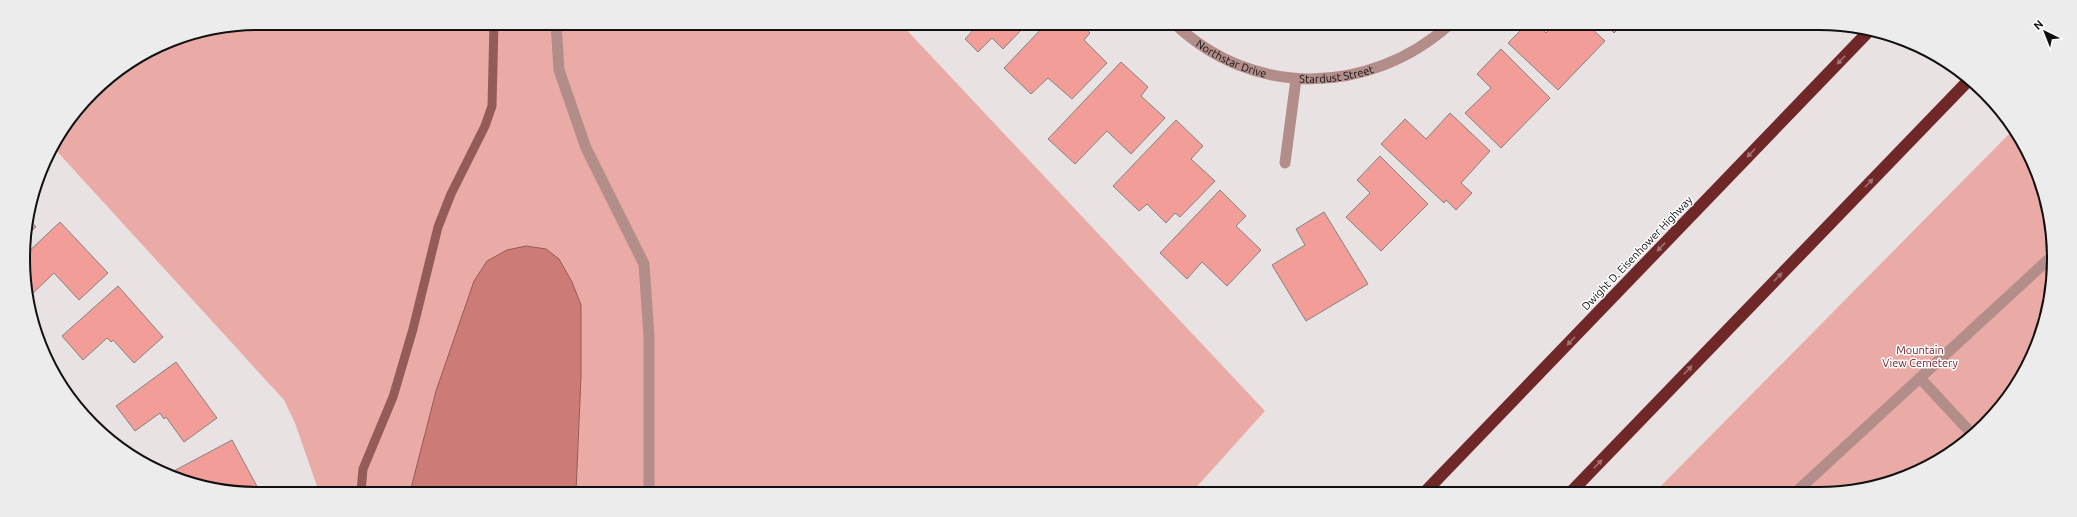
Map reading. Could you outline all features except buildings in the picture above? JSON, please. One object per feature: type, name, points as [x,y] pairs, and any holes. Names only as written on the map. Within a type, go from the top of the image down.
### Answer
[{"type":"highway","name":"Dwight D. Eisenhower Highway","points":[[1430,487],[1865,35]]},
{"type":"highway","points":[[1576,487],[1965,84]]},
{"type":"street","points":[[556,30],[559,70],[586,148],[644,264],[649,337],[648,487]]},
{"type":"street","name":"Northstar Drive","points":[[1181,30],[1188,37],[1222,58],[1257,72],[1296,79]]},
{"type":"street","name":"Stardust Street","points":[[1285,163],[1296,79],[1334,78],[1369,71],[1404,57],[1435,37],[1443,30]]},
{"type":"street","points":[[1801,487],[2047,261]]},
{"type":"street","points":[[1920,378],[1969,430]]},
{"type":"green space","points":[[244,30],[907,30],[1265,411],[1197,487],[576,487],[581,376],[474,281],[454,341],[411,487],[317,487],[295,423],[284,400],[57,151],[77,119],[97,97],[119,77],[144,61],[171,47],[185,42],[214,34]]},
{"type":"green space","name":"Mountain View Cemetery","points":[[2009,134],[2030,171],[2039,199],[2043,214],[2047,244],[2047,273],[2043,303],[2030,346],[2016,373],[2000,398],[1980,420],[1958,440],[1920,463],[1892,475],[1863,483],[1833,487],[1660,487]]},
{"type":"shaded area","points":[[526,246],[546,249],[559,259],[572,282],[581,305],[581,376],[576,487],[411,487],[436,391],[474,281],[487,261],[507,250]]},
{"type":"waterway","points":[[361,487],[363,469],[393,397],[413,329],[438,227],[451,194],[485,126],[492,106],[494,30]]}]
